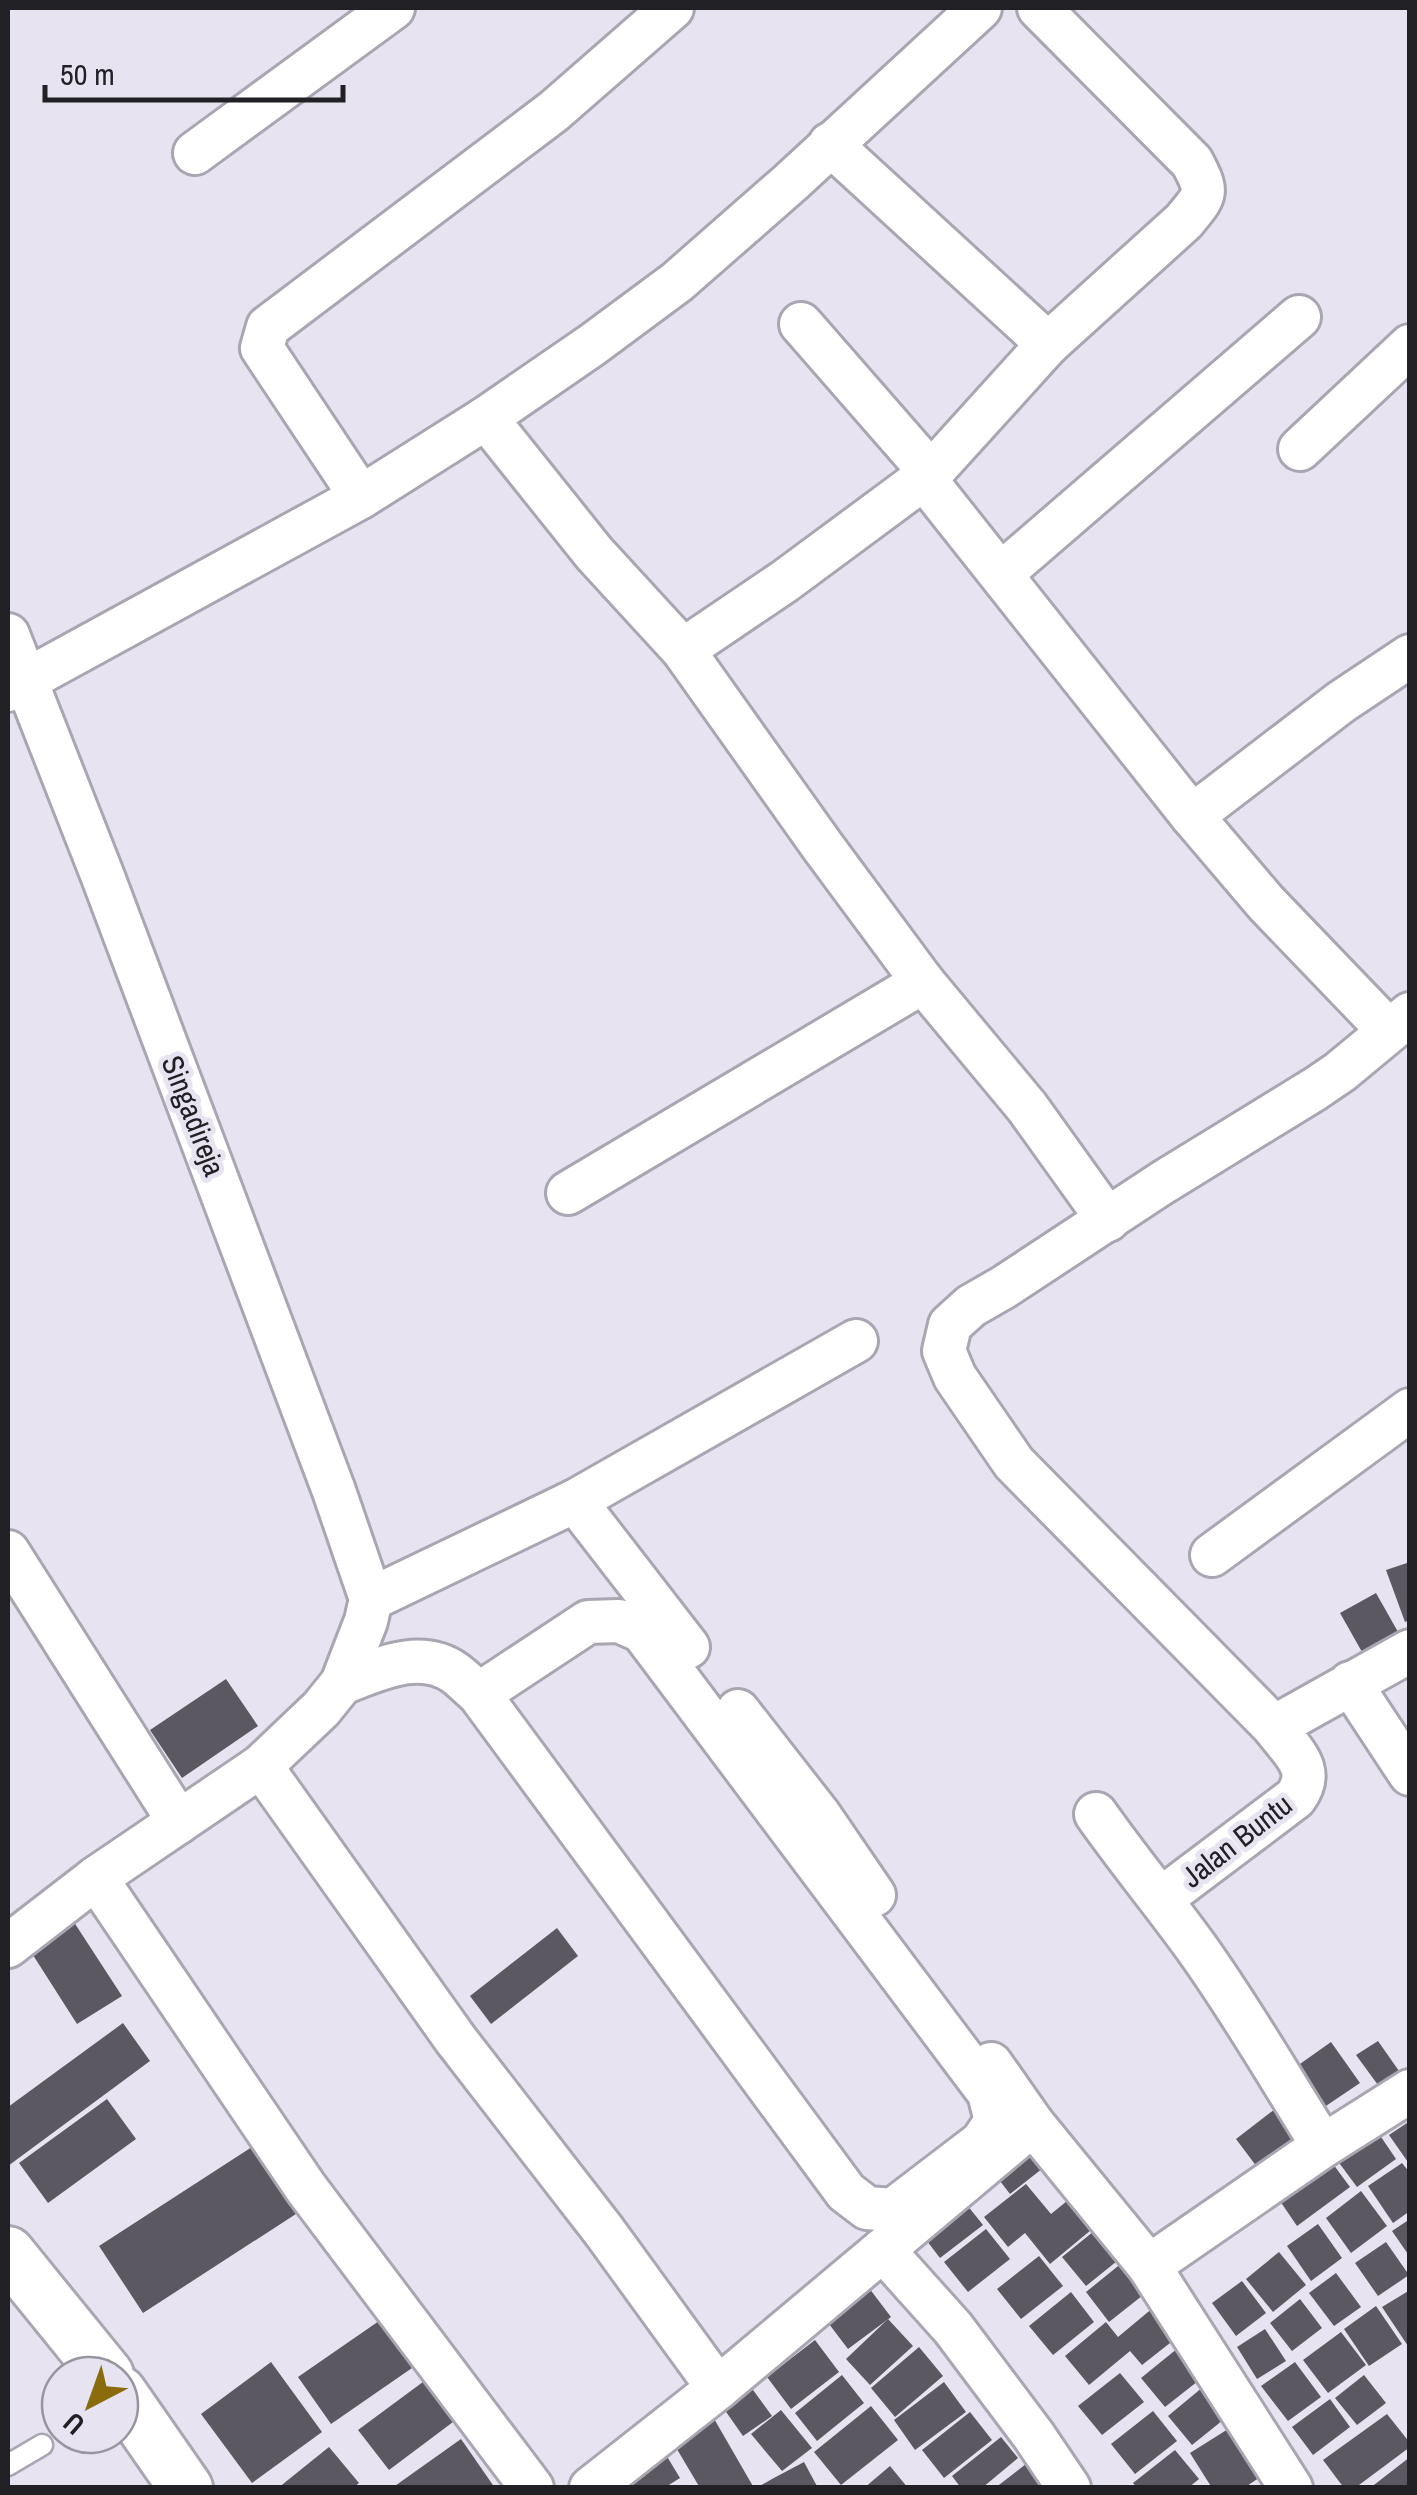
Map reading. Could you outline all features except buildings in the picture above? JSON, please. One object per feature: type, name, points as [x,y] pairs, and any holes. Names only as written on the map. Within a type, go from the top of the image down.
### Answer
[{"type":"street","points":[[195,153],[393,8]]},
{"type":"street","points":[[360,497],[262,348],[268,327],[554,110],[672,8]]},
{"type":"street","points":[[16,684],[360,497],[592,345],[677,282],[980,8]]},
{"type":"street","points":[[683,650],[931,472],[1048,344],[1184,221],[1202,199],[1204,184],[1192,162],[1038,8]]},
{"type":"street","points":[[830,144],[1048,344]]},
{"type":"street","points":[[1002,573],[1299,316]]},
{"type":"street","points":[[801,324],[931,472],[931,486],[1192,816],[1266,903],[1399,1022],[1340,1072],[971,1306],[950,1325],[944,1351],[956,1377],[1014,1463],[1274,1727],[1410,1651]]},
{"type":"street","points":[[1300,449],[1410,346]]},
{"type":"street","points":[[486,418],[594,553],[683,650],[823,848],[923,982],[1027,1108],[1108,1220]]},
{"type":"street","name":"Singadireja","points":[[8,635],[16,684],[134,960],[371,1599]]},
{"type":"street","points":[[1192,816],[1341,702],[1410,656]]},
{"type":"street","points":[[568,1192],[923,982]]},
{"type":"street","points":[[8,1946],[96,1878],[262,1766],[342,1683],[371,1599],[575,1501],[856,1340]]},
{"type":"street","points":[[1212,1554],[1410,1410]]},
{"type":"street","points":[[575,1501],[820,1816],[1033,2124],[1149,2266],[1290,2488]]},
{"type":"street","points":[[8,1552],[179,1822]]},
{"type":"street","points":[[342,1683],[392,1664],[424,1661],[452,1670],[479,1694],[846,2192],[867,2208],[893,2210],[982,2142],[996,2121],[989,2094],[642,1631],[619,1620],[588,1622],[479,1694]]},
{"type":"street","points":[[1350,1683],[1410,1774]]},
{"type":"street","name":"Jalan Buntu","points":[[1161,1899],[1295,1798],[1304,1786],[1304,1768],[1274,1727]]},
{"type":"street","points":[[262,1766],[456,2040],[604,2231],[718,2388]]},
{"type":"street","points":[[1096,1814],[1201,1954],[1323,2146]]},
{"type":"street","points":[[96,1878],[306,2188],[532,2488]]},
{"type":"street","points":[[1149,2266],[1410,2091]]},
{"type":"street","points":[[591,2488],[718,2388],[1033,2124]]},
{"type":"street","points":[[883,2250],[953,2328],[1069,2488]]},
{"type":"street","points":[[8,2253],[91,2355]]},
{"type":"street","points":[[140,2422],[186,2488]]},
{"type":"lane","points":[[8,2466],[40,2446]]}]
